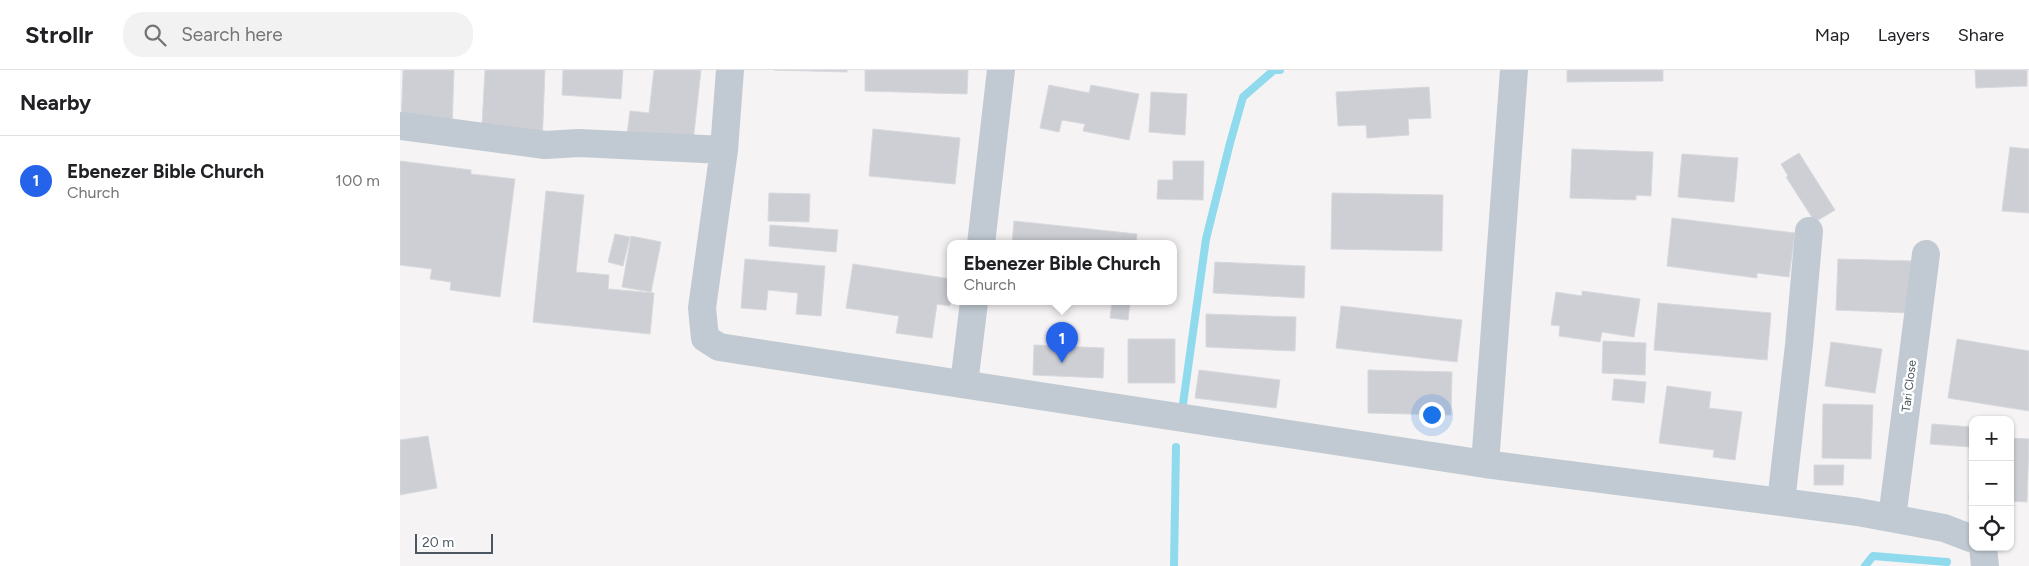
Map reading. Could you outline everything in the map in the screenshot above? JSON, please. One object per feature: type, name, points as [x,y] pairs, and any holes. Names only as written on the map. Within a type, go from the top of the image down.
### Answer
[{"type":"street","points":[[730,70],[724,150],[702,308],[705,338],[719,347],[1485,464],[1892,518],[1944,528],[1969,537]]},
{"type":"street","points":[[981,240],[1002,70]]},
{"type":"street","points":[[1485,464],[1514,70]]},
{"type":"street","points":[[400,126],[545,145],[579,143],[724,150]]},
{"type":"street","points":[[1781,502],[1799,346],[1809,232]]},
{"type":"street","name":"Tari Close","points":[[1892,518],[1926,254]]},
{"type":"street","points":[[964,384],[974,305]]},
{"type":"street","points":[[1983,551],[1985,566]]},
{"type":"building","points":[[403,70],[454,70],[452,129],[401,126]]},
{"type":"building","points":[[485,70],[545,70],[542,147],[481,144]]},
{"type":"building","points":[[563,70],[623,70],[621,99],[562,95]]},
{"type":"building","points":[[654,70],[701,70],[693,142],[627,135],[630,111],[649,113]]},
{"type":"building","points":[[774,70],[847,70],[847,72]]},
{"type":"building","points":[[865,70],[968,70],[967,94],[865,91]]},
{"type":"building","points":[[1567,70],[1663,70],[1663,81],[1567,82]]},
{"type":"building","points":[[1975,70],[2027,70],[2027,86],[1976,88]]},
{"type":"building","points":[[1049,85],[1089,93],[1091,85],[1139,94],[1129,140],[1083,131],[1085,124],[1062,120],[1059,132],[1040,128]]},
{"type":"building","points":[[1429,87],[1431,118],[1408,119],[1409,135],[1367,138],[1366,125],[1338,126],[1336,92]]},
{"type":"building","points":[[1151,92],[1187,94],[1185,135],[1149,132]]},
{"type":"building","points":[[873,129],[960,138],[955,184],[869,176]]},
{"type":"building","points":[[2010,147],[2029,149],[2029,213],[2002,211]]},
{"type":"building","points":[[1572,149],[1653,152],[1651,196],[1636,195],[1636,200],[1570,198]]},
{"type":"building","points":[[1799,153],[1835,210],[1815,222],[1786,177],[1788,176],[1781,164]]},
{"type":"building","points":[[1682,154],[1738,158],[1734,202],[1678,197]]},
{"type":"building","points":[[400,161],[471,170],[471,174],[515,179],[500,297],[450,290],[451,282],[430,279],[432,269],[400,265]]},
{"type":"building","points":[[1173,161],[1204,161],[1203,200],[1157,199],[1158,180],[1173,180]]},
{"type":"building","points":[[546,191],[584,195],[576,272],[609,275],[608,289],[654,293],[650,334],[533,322]]},
{"type":"building","points":[[769,193],[810,194],[809,222],[768,221]]},
{"type":"building","points":[[1332,193],[1443,195],[1442,251],[1331,249]]},
{"type":"building","points":[[1672,218],[1795,233],[1789,277],[1757,273],[1757,278],[1667,266]]},
{"type":"building","points":[[1014,221],[1137,234],[1136,240],[1012,240]]},
{"type":"building","points":[[770,225],[838,230],[836,252],[769,246]]},
{"type":"building","points":[[615,234],[630,237],[623,266],[608,262]]},
{"type":"building","points":[[631,236],[661,242],[651,292],[622,287]]},
{"type":"building","points":[[745,259],[825,266],[821,316],[796,314],[798,293],[768,290],[766,310],[741,308]]},
{"type":"building","points":[[1838,259],[1912,261],[1910,313],[1836,310]]},
{"type":"building","points":[[1215,262],[1305,266],[1304,298],[1213,293]]},
{"type":"building","points":[[853,264],[947,278],[947,305],[950,306],[937,304],[932,338],[896,333],[899,316],[846,308]]},
{"type":"building","points":[[1582,291],[1640,299],[1634,337],[1602,332],[1600,342],[1559,336],[1560,326],[1551,325],[1556,292],[1582,296]]},
{"type":"building","points":[[1658,303],[1771,313],[1767,360],[1654,350]]},
{"type":"building","points":[[1112,305],[1130,305],[1128,320],[1110,318]]},
{"type":"building","points":[[1341,306],[1462,320],[1457,362],[1336,348]]},
{"type":"building","points":[[1206,314],[1296,317],[1295,351],[1206,347]]},
{"type":"building","points":[[1128,339],[1175,339],[1175,383],[1128,383]]},
{"type":"building","points":[[1957,339],[2029,351],[2029,411],[1948,398]]},
{"type":"building","points":[[1603,341],[1646,343],[1645,375],[1602,373]]},
{"type":"building","points":[[1831,342],[1882,349],[1875,393],[1825,386]]},
{"type":"building","points":[[1034,345],[1104,348],[1103,378],[1033,375]]},
{"type":"building","points":[[1199,370],[1280,380],[1276,408],[1195,398]]},
{"type":"building","points":[[1368,370],[1452,372],[1451,415],[1368,413]]},
{"type":"building","points":[[1614,379],[1646,382],[1644,403],[1612,400]]},
{"type":"building","points":[[1667,386],[1711,392],[1709,408],[1742,412],[1735,460],[1713,457],[1714,450],[1659,443]]},
{"type":"building","points":[[1823,404],[1873,405],[1871,459],[1822,458]]},
{"type":"building","points":[[1932,424],[1969,427],[1969,447],[1930,444]]},
{"type":"building","points":[[428,436],[437,488],[400,495],[400,440]]},
{"type":"building","points":[[2014,438],[2029,439],[2027,502],[2014,501]]},
{"type":"building","points":[[1814,465],[1844,465],[1843,485],[1814,485]]},
{"type":"waterway","points":[[1182,411],[1206,239],[1243,97],[1274,70],[1280,70]]},
{"type":"waterway","points":[[1174,566],[1176,447]]},
{"type":"waterway","points":[[1865,566],[1873,556],[1947,562]]},
{"type":"place","name":"Ebenezer Bible Church","points":[[1062,363]]}]
